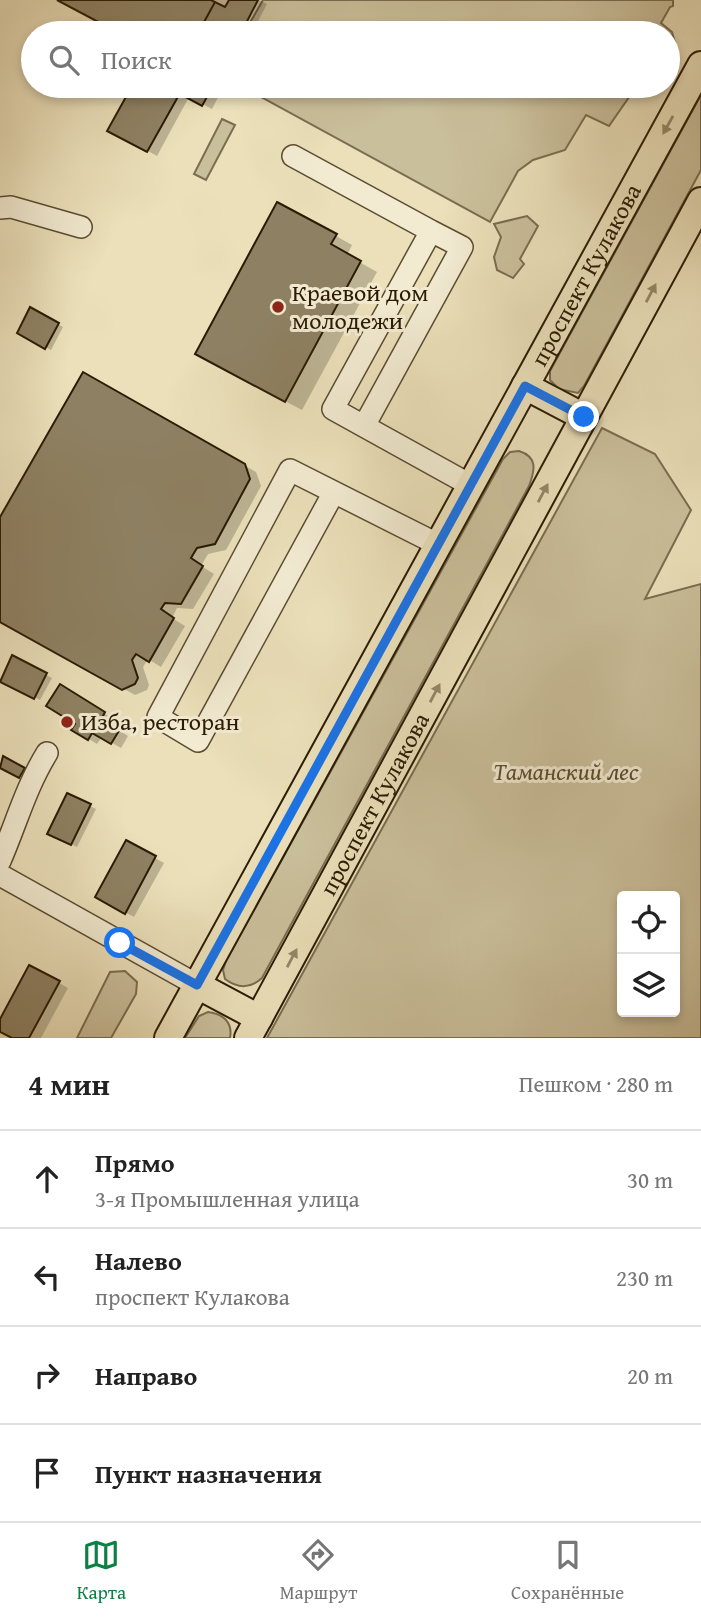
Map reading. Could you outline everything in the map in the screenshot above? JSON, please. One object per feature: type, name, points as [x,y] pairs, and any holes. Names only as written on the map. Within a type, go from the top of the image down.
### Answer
[{"type":"main road","name":"проспект Кулакова","points":[[168,1038],[701,65]]},
{"type":"main road","name":"проспект Кулакова","points":[[254,1028],[701,201]]},
{"type":"main road","points":[[525,386],[584,417]]},
{"type":"main road","points":[[197,985],[254,1028]]},
{"type":"street","points":[[293,156],[462,247],[363,426]]},
{"type":"street","points":[[0,208],[11,206],[81,227]]},
{"type":"street","points":[[431,230],[333,409],[472,485]]},
{"type":"street","points":[[334,492],[198,741],[158,718],[290,470],[334,492],[439,545]]},
{"type":"street","points":[[0,860],[9,817],[47,753]]},
{"type":"street","points":[[0,876],[197,985]]},
{"type":"green space","points":[[263,0],[673,0],[673,6],[662,21],[251,21]]},
{"type":"green space","points":[[701,95],[701,170],[584,386],[578,393],[559,389],[550,380],[550,371]]},
{"type":"green space","points":[[263,98],[628,98],[609,126],[586,115],[565,150],[533,160],[518,171],[490,222]]},
{"type":"green space","points":[[222,119],[235,125],[206,180],[194,174]]},
{"type":"green space","points":[[527,216],[538,226],[520,259],[524,264],[513,278],[497,270],[494,257],[501,237],[494,224]]},
{"type":"green space","name":"Таманский лес","points":[[602,428],[655,454],[691,510],[645,599],[701,584],[701,1038],[267,1038]]},
{"type":"green space","points":[[519,451],[532,460],[533,475],[529,486],[262,978],[248,986],[230,982],[225,979],[223,970],[226,961],[503,459],[510,452]]},
{"type":"green space","points":[[125,971],[137,982],[136,994],[111,1038],[77,1038],[110,972]]},
{"type":"green space","points":[[208,1012],[226,1020],[230,1027],[230,1038],[185,1038],[199,1016]]},
{"type":"building","points":[[57,0],[215,2],[205,21],[96,21]]},
{"type":"building","points":[[229,0],[258,0],[247,21],[205,21],[215,2],[225,7]]},
{"type":"building","points":[[125,98],[177,98],[147,152],[107,131]]},
{"type":"building","points":[[187,98],[206,98],[202,106]]},
{"type":"building","name":"Краевой дом молодежи","points":[[277,202],[337,234],[331,244],[361,261],[285,402],[195,354]]},
{"type":"building","points":[[30,307],[59,323],[45,349],[17,333]]},
{"type":"building","points":[[83,372],[245,464],[250,479],[215,544],[197,548],[191,558],[203,566],[181,604],[165,603],[161,609],[174,618],[149,662],[136,654],[132,660],[138,678],[135,684],[122,690],[0,622],[0,517]]},
{"type":"building","points":[[12,655],[47,673],[34,699],[0,682]]},
{"type":"building","points":[[60,684],[105,712],[102,718],[120,729],[111,744],[92,733],[88,740],[71,730],[75,724],[46,706]]},
{"type":"building","points":[[3,756],[25,768],[19,778],[0,768]]},
{"type":"building","points":[[67,793],[91,804],[71,845],[47,834]]},
{"type":"building","points":[[126,840],[156,856],[125,914],[95,897]]},
{"type":"building","points":[[29,965],[60,981],[29,1038],[12,1038],[0,1032],[0,1019]]},
{"type":"place","name":"Краевой дом молодежи","points":[[278,307]]},
{"type":"place","name":"Изба, ресторан","points":[[67,722]]},
{"type":"route","points":[[120,943],[197,985],[525,386],[584,417]]}]
